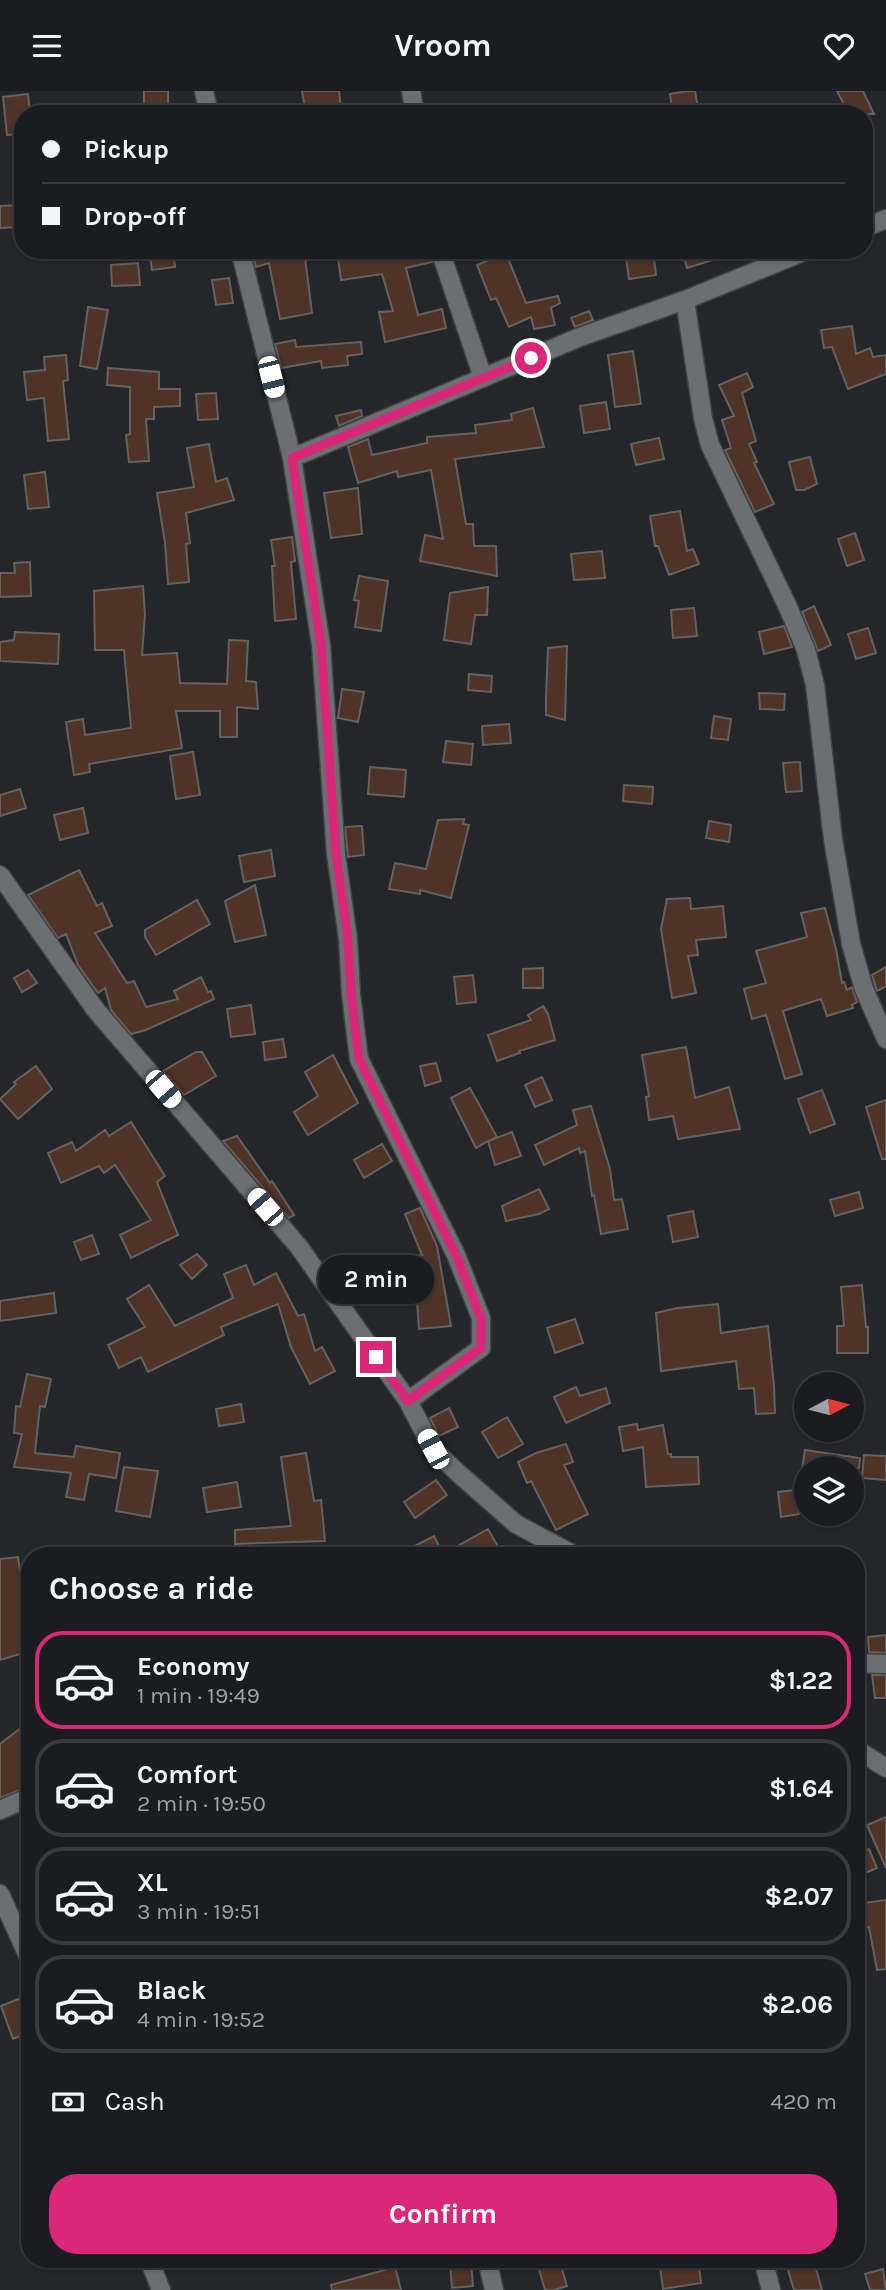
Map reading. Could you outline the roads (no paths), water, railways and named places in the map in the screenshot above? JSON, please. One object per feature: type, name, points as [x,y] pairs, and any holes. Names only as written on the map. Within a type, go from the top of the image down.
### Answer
[{"type":"street","points":[[242,259],[292,458],[321,645],[336,854],[348,939],[359,1059],[456,1255],[481,1318],[481,1348],[408,1401]]},
{"type":"street","points":[[443,259],[483,378]]},
{"type":"street","points":[[292,458],[580,337],[685,300],[786,259]]},
{"type":"street","points":[[685,300],[710,445],[787,605],[809,661],[815,685],[833,839],[851,944],[864,989],[886,1039]]},
{"type":"street","points":[[0,875],[95,1009],[299,1247],[408,1401],[433,1449],[516,1524],[559,1547]]},
{"type":"street","points":[[865,1663],[886,1664]]},
{"type":"street","points":[[865,1754],[886,1766]]},
{"type":"street","points":[[0,1810],[21,1801]]},
{"type":"street","points":[[0,1894],[21,1940]]},
{"type":"street","points":[[153,2268],[162,2290]]},
{"type":"street","points":[[489,2268],[494,2290]]},
{"type":"street","points":[[765,2268],[771,2290]]}]
